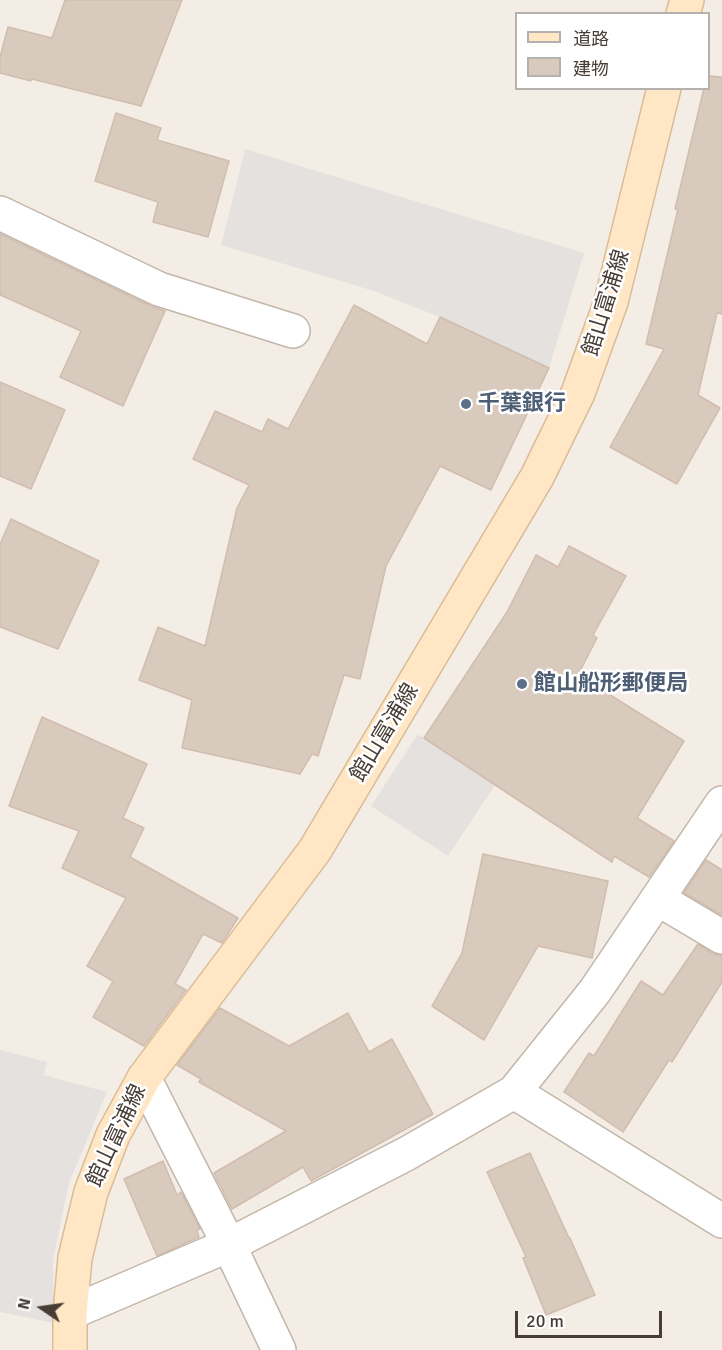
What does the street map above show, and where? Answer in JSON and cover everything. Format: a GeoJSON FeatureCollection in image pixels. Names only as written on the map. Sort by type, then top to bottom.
{"type":"FeatureCollection","features":[{"type":"Feature","properties":{"kind":"main road","name":"館山富浦線"},"geometry":{"type":"LineString","coordinates":[[70,1350],[70,1313],[75,1258],[91,1192],[113,1135],[144,1078],[315,850],[537,477],[578,393],[610,303],[663,90]]}},
{"type":"Feature","properties":{"kind":"street"},"geometry":{"type":"LineString","coordinates":[[0,213],[159,289],[293,331]]}},
{"type":"Feature","properties":{"kind":"street"},"geometry":{"type":"LineString","coordinates":[[70,1313],[229,1245],[406,1154],[514,1092],[595,991],[722,803]]}},
{"type":"Feature","properties":{"kind":"street"},"geometry":{"type":"LineString","coordinates":[[658,899],[722,938]]}},
{"type":"Feature","properties":{"kind":"street"},"geometry":{"type":"LineString","coordinates":[[144,1078],[229,1245],[279,1350]]}},
{"type":"Feature","properties":{"kind":"street"},"geometry":{"type":"LineString","coordinates":[[514,1092],[722,1221]]}},
{"type":"Feature","properties":{"kind":"shaded area"},"geometry":{"type":"Polygon","coordinates":[[[245,149],[584,253],[549,368],[440,317],[374,291],[221,245],[245,149]]]}},
{"type":"Feature","properties":{"kind":"shaded area"},"geometry":{"type":"Polygon","coordinates":[[[418,734],[495,785],[448,856],[371,806],[418,734]]]}},
{"type":"Feature","properties":{"kind":"shaded area"},"geometry":{"type":"Polygon","coordinates":[[[0,1050],[47,1062],[44,1075],[107,1092],[69,1183],[53,1260],[54,1323],[0,1312],[0,1050]]]}},
{"type":"Feature","properties":{"kind":"building"},"geometry":{"type":"Polygon","coordinates":[[[65,0],[182,0],[141,106],[0,73],[0,57],[8,27],[52,38],[65,0]]]}},
{"type":"Feature","properties":{"kind":"building"},"geometry":{"type":"Polygon","coordinates":[[[710,76],[722,77],[722,314],[717,313],[698,395],[720,408],[677,484],[610,447],[664,349],[646,344],[678,209],[675,209],[704,90],[710,90],[710,76]]]}},
{"type":"Feature","properties":{"kind":"building"},"geometry":{"type":"Polygon","coordinates":[[[116,113],[161,128],[157,140],[229,161],[208,237],[153,222],[158,202],[95,181],[116,113]]]}},
{"type":"Feature","properties":{"kind":"building"},"geometry":{"type":"Polygon","coordinates":[[[0,234],[165,311],[123,406],[60,377],[81,331],[0,295],[0,234]]]}},
{"type":"Feature","properties":{"kind":"building"},"geometry":{"type":"Polygon","coordinates":[[[354,305],[427,344],[440,317],[549,368],[491,490],[440,466],[386,566],[360,679],[344,675],[318,756],[312,754],[300,774],[182,748],[192,700],[139,680],[158,627],[205,646],[237,508],[249,485],[193,459],[215,411],[262,432],[268,419],[288,429],[354,305]]]}},
{"type":"Feature","properties":{"kind":"building"},"geometry":{"type":"Polygon","coordinates":[[[0,382],[65,410],[31,489],[0,476],[0,382]]]}},
{"type":"Feature","properties":{"kind":"building"},"geometry":{"type":"Polygon","coordinates":[[[11,519],[99,561],[58,649],[0,627],[0,544],[11,519]]]}},
{"type":"Feature","properties":{"kind":"building"},"geometry":{"type":"Polygon","coordinates":[[[569,546],[626,576],[593,635],[597,638],[578,675],[684,741],[637,818],[674,841],[649,877],[614,856],[612,862],[424,738],[507,612],[536,555],[558,567],[569,546]]]}},
{"type":"Feature","properties":{"kind":"building"},"geometry":{"type":"Polygon","coordinates":[[[42,717],[147,764],[123,818],[144,828],[130,857],[238,918],[222,943],[203,934],[175,984],[186,990],[144,1046],[93,1017],[113,981],[87,966],[126,898],[62,868],[79,831],[9,806],[42,717]]]}},
{"type":"Feature","properties":{"kind":"building"},"geometry":{"type":"Polygon","coordinates":[[[483,854],[608,881],[592,958],[538,946],[484,1040],[432,1006],[462,953],[483,854]]]}},
{"type":"Feature","properties":{"kind":"building"},"geometry":{"type":"Polygon","coordinates":[[[706,860],[722,870],[722,915],[684,893],[706,860]]]}},
{"type":"Feature","properties":{"kind":"building"},"geometry":{"type":"Polygon","coordinates":[[[698,944],[722,956],[722,982],[672,1062],[669,1060],[623,1132],[564,1092],[589,1053],[594,1056],[641,981],[663,995],[698,944]]]}},
{"type":"Feature","properties":{"kind":"building"},"geometry":{"type":"Polygon","coordinates":[[[220,1008],[289,1046],[348,1013],[369,1052],[392,1039],[433,1114],[311,1181],[303,1167],[232,1209],[214,1173],[286,1131],[199,1082],[201,1079],[177,1065],[220,1008]]]}},
{"type":"Feature","properties":{"kind":"building"},"geometry":{"type":"Polygon","coordinates":[[[530,1153],[595,1295],[546,1315],[523,1258],[526,1257],[487,1172],[530,1153]]]}},
{"type":"Feature","properties":{"kind":"building"},"geometry":{"type":"Polygon","coordinates":[[[163,1161],[177,1195],[181,1192],[200,1229],[197,1230],[199,1237],[157,1256],[124,1179],[163,1161]]]}},
{"type":"Feature","properties":{"kind":"place","name":"千葉銀行"},"geometry":{"type":"Point","coordinates":[466,404]}},
{"type":"Feature","properties":{"kind":"place","name":"館山船形郵便局"},"geometry":{"type":"Point","coordinates":[522,684]}}]}
